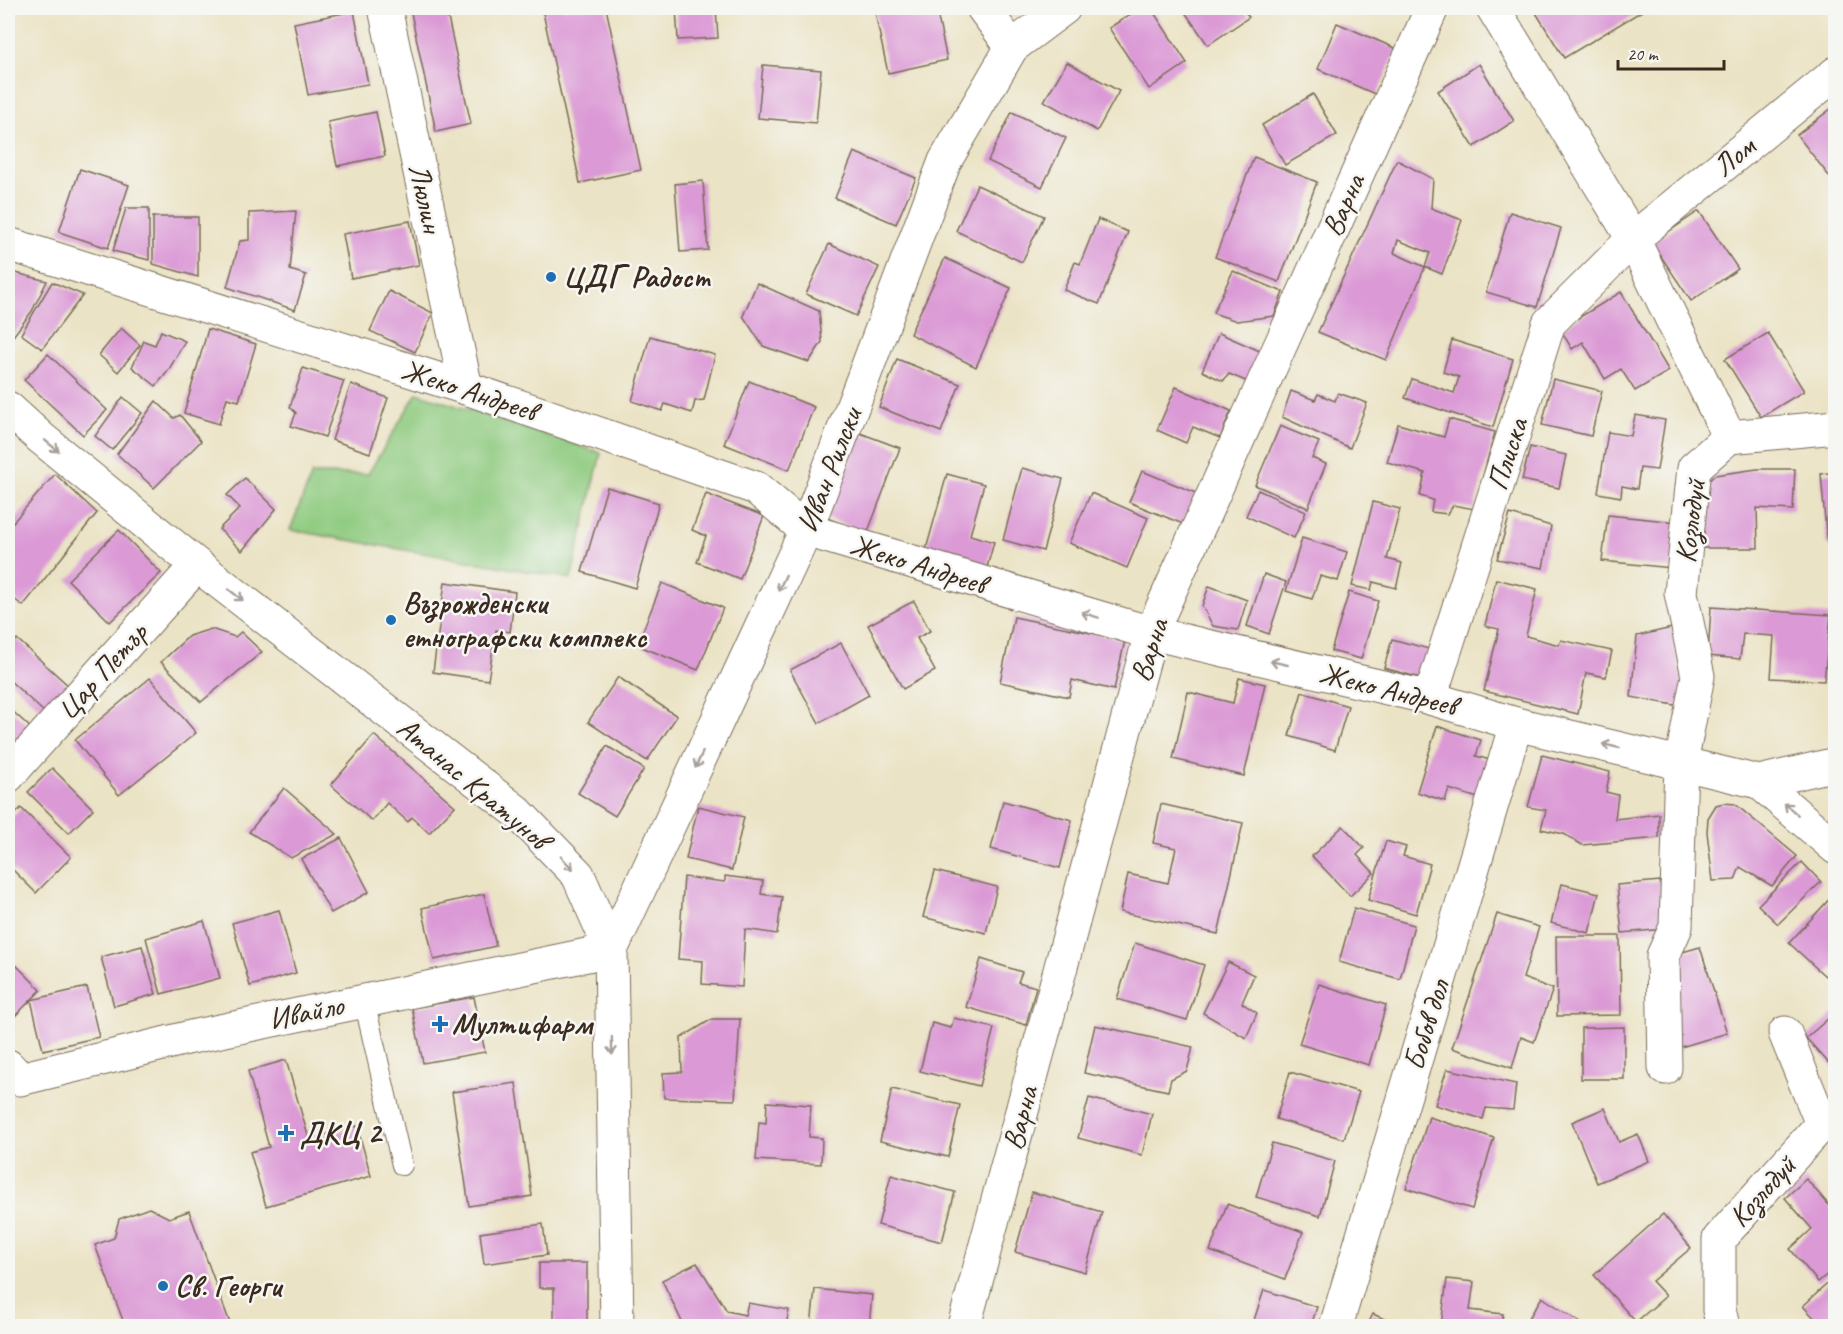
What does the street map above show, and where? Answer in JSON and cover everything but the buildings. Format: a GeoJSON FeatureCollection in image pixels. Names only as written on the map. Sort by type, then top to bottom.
{"type":"FeatureCollection","features":[{"type":"Feature","properties":{"kind":"street","name":"Люлин"},"geometry":{"type":"LineString","coordinates":[[385,8],[466,388]]}},
{"type":"Feature","properties":{"kind":"street"},"geometry":{"type":"LineString","coordinates":[[983,8],[1012,47]]}},
{"type":"Feature","properties":{"kind":"street","name":"Иван Рилски"},"geometry":{"type":"LineString","coordinates":[[611,950],[807,530],[945,161],[1012,47],[1064,8]]}},
{"type":"Feature","properties":{"kind":"street","name":"Варна"},"geometry":{"type":"LineString","coordinates":[[964,1326],[1151,633],[1432,8]]}},
{"type":"Feature","properties":{"kind":"street"},"geometry":{"type":"LineString","coordinates":[[1493,8],[1633,239],[1729,437],[1836,427]]}},
{"type":"Feature","properties":{"kind":"street","name":"Лом"},"geometry":{"type":"LineString","coordinates":[[1633,239],[1836,73]]}},
{"type":"Feature","properties":{"kind":"street","name":"Плиска"},"geometry":{"type":"LineString","coordinates":[[1430,698],[1549,324],[1633,239]]}},
{"type":"Feature","properties":{"kind":"street","name":"Жеко Андреев"},"geometry":{"type":"LineString","coordinates":[[8,244],[466,388],[756,488],[807,530],[1151,633],[1430,698],[1516,724],[1759,782],[1836,848]]}},
{"type":"Feature","properties":{"kind":"street","name":"Атанас Кратунов"},"geometry":{"type":"LineString","coordinates":[[8,408],[41,438],[196,565],[516,811],[578,875],[611,950],[617,1326]]}},
{"type":"Feature","properties":{"kind":"street","name":"Козлодуй"},"geometry":{"type":"LineString","coordinates":[[1665,1068],[1663,956],[1676,927],[1680,763],[1698,676],[1682,593],[1694,468],[1729,437]]}},
{"type":"Feature","properties":{"kind":"street","name":"Цар Петър"},"geometry":{"type":"LineString","coordinates":[[8,776],[196,565]]}},
{"type":"Feature","properties":{"kind":"street","name":"Бобов дол"},"geometry":{"type":"LineString","coordinates":[[1336,1326],[1516,724]]}},
{"type":"Feature","properties":{"kind":"street"},"geometry":{"type":"LineString","coordinates":[[1759,782],[1836,764]]}},
{"type":"Feature","properties":{"kind":"street","name":"Ивайло"},"geometry":{"type":"LineString","coordinates":[[8,1066],[20,1079],[191,1036],[611,950]]}},
{"type":"Feature","properties":{"kind":"street","name":"Козлодуй"},"geometry":{"type":"LineString","coordinates":[[1723,1326],[1719,1310],[1719,1239],[1822,1124],[1785,1033]]}},
{"type":"Feature","properties":{"kind":"lane"},"geometry":{"type":"LineString","coordinates":[[364,1000],[402,1165]]}},
{"type":"Feature","properties":{"kind":"green space"},"geometry":{"type":"Polygon","coordinates":[[[417,393],[601,453],[571,579],[290,530],[312,474],[368,474],[417,393]]]}},
{"type":"Feature","properties":{"kind":"place","name":"ЦДГ Радост"},"geometry":{"type":"Point","coordinates":[551,277]}},
{"type":"Feature","properties":{"kind":"place","name":"Възрожденски етнографски комплекс"},"geometry":{"type":"Point","coordinates":[391,620]}},
{"type":"Feature","properties":{"kind":"place","name":"Мултифарм"},"geometry":{"type":"Point","coordinates":[440,1024]}},
{"type":"Feature","properties":{"kind":"place","name":"ДКЦ 2"},"geometry":{"type":"Point","coordinates":[286,1133]}},
{"type":"Feature","properties":{"kind":"place","name":"Св. Георги"},"geometry":{"type":"Point","coordinates":[163,1286]}}]}
